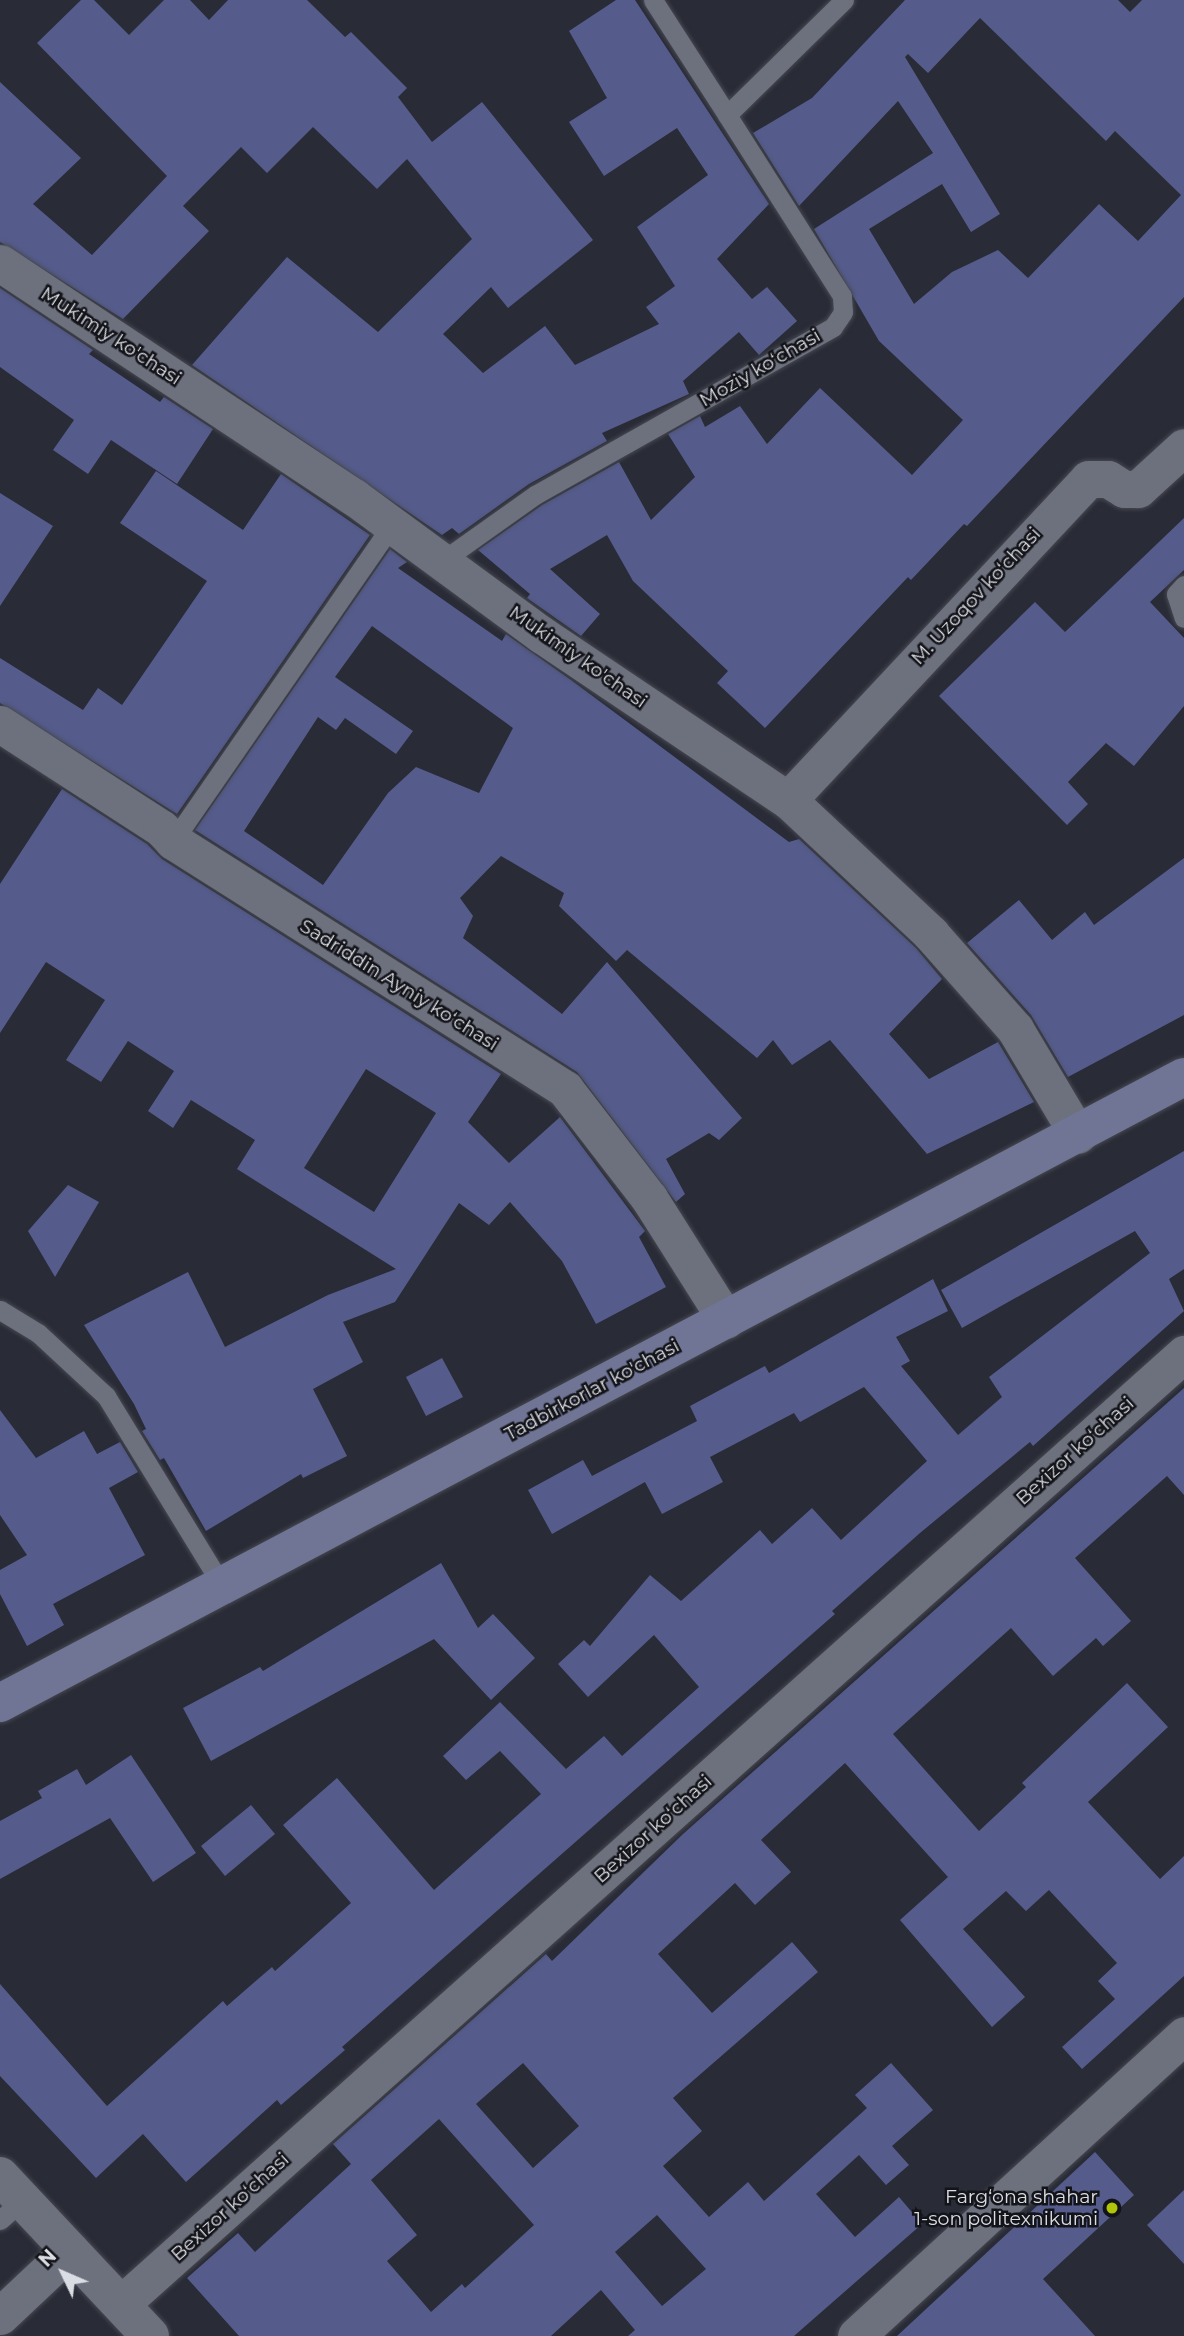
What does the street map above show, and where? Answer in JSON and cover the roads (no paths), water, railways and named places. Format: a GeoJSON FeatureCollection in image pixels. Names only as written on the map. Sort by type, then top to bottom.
{"type":"FeatureCollection","features":[{"type":"Feature","properties":{"kind":"main road","name":"Tadbirkorlar ko'chasi"},"geometry":{"type":"LineString","coordinates":[[0,1703],[1184,1077]]}},
{"type":"Feature","properties":{"kind":"street","name":"Mukimiy ko'chasi"},"geometry":{"type":"LineString","coordinates":[[0,263],[392,525],[542,635],[788,800],[930,934],[1015,1029],[1078,1135]]}},
{"type":"Feature","properties":{"kind":"street","name":"M. Uzoqov koʻchasi"},"geometry":{"type":"LineString","coordinates":[[788,800],[1087,479],[1108,479],[1124,489],[1138,489],[1184,447]]}},
{"type":"Feature","properties":{"kind":"street","name":"Sadriddin Ayniy koʻchasi"},"geometry":{"type":"LineString","coordinates":[[0,724],[160,828],[173,841],[565,1089],[649,1198],[726,1320]]}},
{"type":"Feature","properties":{"kind":"street","name":"Bexizor koʻchasi"},"geometry":{"type":"LineString","coordinates":[[121,2304],[1184,1354]]}},
{"type":"Feature","properties":{"kind":"street"},"geometry":{"type":"LineString","coordinates":[[856,2336],[1184,2035]]}},
{"type":"Feature","properties":{"kind":"street"},"geometry":{"type":"LineString","coordinates":[[7,2199],[71,2250],[150,2336]]}},
{"type":"Feature","properties":{"kind":"street"},"geometry":{"type":"LineString","coordinates":[[0,2316],[71,2250]]}},
{"type":"Feature","properties":{"kind":"lane","name":"Moziy koʻchasi"},"geometry":{"type":"LineString","coordinates":[[442,561],[535,495],[833,327],[843,312],[842,296],[653,0]]}},
{"type":"Feature","properties":{"kind":"lane"},"geometry":{"type":"LineString","coordinates":[[727,115],[845,0]]}},
{"type":"Feature","properties":{"kind":"lane"},"geometry":{"type":"LineString","coordinates":[[173,841],[392,525]]}},
{"type":"Feature","properties":{"kind":"lane"},"geometry":{"type":"LineString","coordinates":[[1184,585],[1176,594],[1184,618]]}},
{"type":"Feature","properties":{"kind":"lane"},"geometry":{"type":"LineString","coordinates":[[0,1310],[38,1333],[106,1396],[222,1585]]}},
{"type":"Feature","properties":{"kind":"place","name":"Farg‘ona shahar 1-son politexnikumi"},"geometry":{"type":"Point","coordinates":[1112,2208]}}]}
